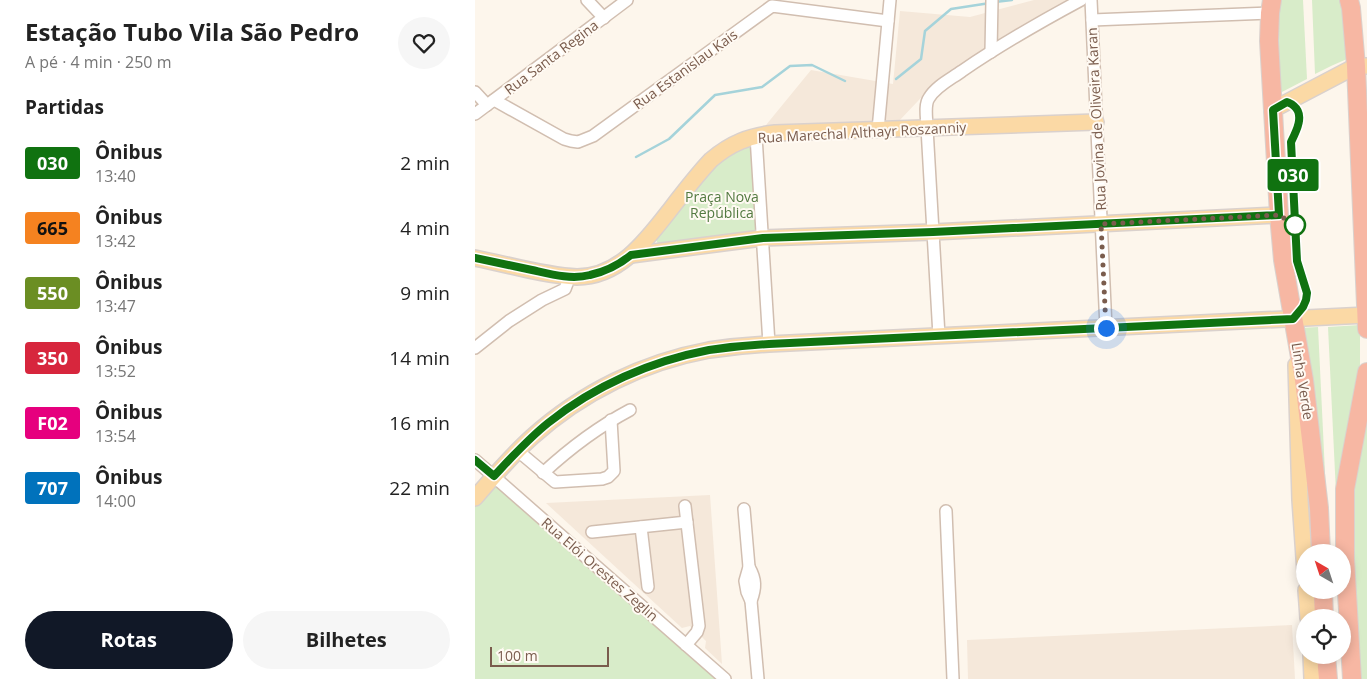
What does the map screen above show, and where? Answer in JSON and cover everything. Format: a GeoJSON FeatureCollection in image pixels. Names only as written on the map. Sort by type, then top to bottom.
{"type":"FeatureCollection","features":[{"type":"Feature","properties":{"kind":"highway"},"geometry":{"type":"LineString","coordinates":[[1350,3],[1361,66],[1367,320]]}},
{"type":"Feature","properties":{"kind":"highway","name":"Linha Verde"},"geometry":{"type":"LineString","coordinates":[[1269,4],[1269,41],[1283,260],[1310,423],[1319,508],[1321,544]]}},
{"type":"Feature","properties":{"kind":"highway"},"geometry":{"type":"LineString","coordinates":[[1352,679],[1345,559],[1345,489],[1367,372]]}},
{"type":"Feature","properties":{"kind":"highway"},"geometry":{"type":"LineString","coordinates":[[1326,664],[1327,679]]}},
{"type":"Feature","properties":{"kind":"main road"},"geometry":{"type":"LineString","coordinates":[[1273,110],[1361,66]]}},
{"type":"Feature","properties":{"kind":"main road","name":"Rua Marechal Althayr Roszanniy"},"geometry":{"type":"LineString","coordinates":[[475,258],[563,283],[613,267],[631,255],[645,241],[711,160],[733,144],[756,136],[1096,122]]}},
{"type":"Feature","properties":{"kind":"main road"},"geometry":{"type":"LineString","coordinates":[[631,255],[763,238],[933,232],[1279,215]]}},
{"type":"Feature","properties":{"kind":"main road"},"geometry":{"type":"LineString","coordinates":[[475,498],[518,451],[566,410],[605,386],[631,374],[707,350],[769,344],[1106,328],[1294,327],[1367,320]]}},
{"type":"Feature","properties":{"kind":"main road"},"geometry":{"type":"LineString","coordinates":[[1294,327],[1303,544]]}},
{"type":"Feature","properties":{"kind":"main road"},"geometry":{"type":"LineString","coordinates":[[1311,664],[1312,679]]}},
{"type":"Feature","properties":{"kind":"street"},"geometry":{"type":"LineString","coordinates":[[587,0],[604,18]]}},
{"type":"Feature","properties":{"kind":"street","name":"Rua Santa Regina"},"geometry":{"type":"LineString","coordinates":[[475,114],[627,0]]}},
{"type":"Feature","properties":{"kind":"street"},"geometry":{"type":"LineString","coordinates":[[878,130],[890,0]]}},
{"type":"Feature","properties":{"kind":"street"},"geometry":{"type":"LineString","coordinates":[[991,52],[992,0]]}},
{"type":"Feature","properties":{"kind":"street"},"geometry":{"type":"LineString","coordinates":[[939,336],[927,128],[927,103],[929,98],[948,81],[1018,34],[1081,0]]}},
{"type":"Feature","properties":{"kind":"street","name":"Rua Jovina de Oliveira Karan"},"geometry":{"type":"LineString","coordinates":[[1091,0],[1106,328]]}},
{"type":"Feature","properties":{"kind":"street","name":"Rua Estanislau Kais"},"geometry":{"type":"LineString","coordinates":[[475,92],[491,103],[564,139],[578,142],[593,136],[776,3],[888,21]]}},
{"type":"Feature","properties":{"kind":"street"},"geometry":{"type":"LineString","coordinates":[[1092,20],[1269,4]]}},
{"type":"Feature","properties":{"kind":"street"},"geometry":{"type":"LineString","coordinates":[[756,136],[769,344]]}},
{"type":"Feature","properties":{"kind":"street"},"geometry":{"type":"LineString","coordinates":[[475,348],[509,321],[542,300],[563,283]]}},
{"type":"Feature","properties":{"kind":"street"},"geometry":{"type":"LineString","coordinates":[[543,473],[578,442],[630,410]]}},
{"type":"Feature","properties":{"kind":"street"},"geometry":{"type":"LineString","coordinates":[[518,451],[555,482],[602,479],[620,472],[611,420]]}},
{"type":"Feature","properties":{"kind":"street","name":"Rua Elói Orestes Zeglin"},"geometry":{"type":"LineString","coordinates":[[475,460],[725,679]]}},
{"type":"Feature","properties":{"kind":"street"},"geometry":{"type":"LineString","coordinates":[[685,506],[699,626],[697,632],[686,645]]}},
{"type":"Feature","properties":{"kind":"street"},"geometry":{"type":"LineString","coordinates":[[744,509],[749,567],[745,581],[751,601],[758,679]]}},
{"type":"Feature","properties":{"kind":"street"},"geometry":{"type":"LineString","coordinates":[[946,511],[953,679]]}},
{"type":"Feature","properties":{"kind":"street"},"geometry":{"type":"LineString","coordinates":[[592,532],[687,522]]}},
{"type":"Feature","properties":{"kind":"street"},"geometry":{"type":"LineString","coordinates":[[641,527],[648,586]]}},
{"type":"Feature","properties":{"kind":"shaded area"},"geometry":{"type":"Polygon","coordinates":[[[1034,0],[1069,0],[1005,35],[935,83],[899,121],[766,125],[811,70],[893,84],[900,11],[970,17],[1034,0]]]}},
{"type":"Feature","properties":{"kind":"shaded area"},"geometry":{"type":"Polygon","coordinates":[[[710,495],[722,664],[705,648],[706,641],[697,632],[690,626],[682,628],[546,503],[710,495]]]}},
{"type":"Feature","properties":{"kind":"shaded area"},"geometry":{"type":"Polygon","coordinates":[[[1292,625],[1295,679],[968,679],[967,640],[1292,625]]]}},
{"type":"Feature","properties":{"kind":"green space"},"geometry":{"type":"Polygon","coordinates":[[[1278,0],[1303,0],[1307,79],[1280,93],[1275,25],[1278,0]]]}},
{"type":"Feature","properties":{"kind":"green space"},"geometry":{"type":"Polygon","coordinates":[[[1312,0],[1341,0],[1347,59],[1315,74],[1312,0]]]}},
{"type":"Feature","properties":{"kind":"green space","name":"Praça Nova República"},"geometry":{"type":"Polygon","coordinates":[[[750,146],[753,149],[757,233],[660,245],[655,238],[696,183],[732,149],[750,146]]]}},
{"type":"Feature","properties":{"kind":"green space"},"geometry":{"type":"Polygon","coordinates":[[[1360,325],[1358,391],[1337,514],[1328,327],[1360,325]]]}},
{"type":"Feature","properties":{"kind":"green space"},"geometry":{"type":"Polygon","coordinates":[[[1318,327],[1327,514],[1300,328],[1318,327]]]}},
{"type":"Feature","properties":{"kind":"green space"},"geometry":{"type":"Polygon","coordinates":[[[1366,420],[1367,679],[1359,679],[1351,493],[1366,420]]]}},
{"type":"Feature","properties":{"kind":"green space"},"geometry":{"type":"Polygon","coordinates":[[[494,483],[717,679],[475,679],[475,505],[494,483]]]}},
{"type":"Feature","properties":{"kind":"waterway"},"geometry":{"type":"LineString","coordinates":[[995,2],[1012,0]]}},
{"type":"Feature","properties":{"kind":"waterway"},"geometry":{"type":"LineString","coordinates":[[896,79],[921,59],[925,31],[951,9],[990,3]]}},
{"type":"Feature","properties":{"kind":"waterway"},"geometry":{"type":"LineString","coordinates":[[636,157],[669,139],[715,95],[762,87],[790,66],[812,65],[845,81]]}},
{"type":"Feature","properties":{"kind":"bus line","name":"030"},"geometry":{"type":"LineString","coordinates":[[475,258],[577,277],[589,276],[613,267],[631,255],[763,238],[933,232],[1279,215],[1273,110],[1287,102],[1295,106],[1299,114],[1299,124],[1291,142],[1297,261],[1307,293],[1303,307],[1293,319],[748,345],[707,350],[625,376],[587,396],[532,437],[494,476],[475,460]]}},
{"type":"Feature","properties":{"kind":"route"},"geometry":{"type":"LineString","coordinates":[[1106,328],[1101,224],[1279,215],[1295,225]]}}]}
